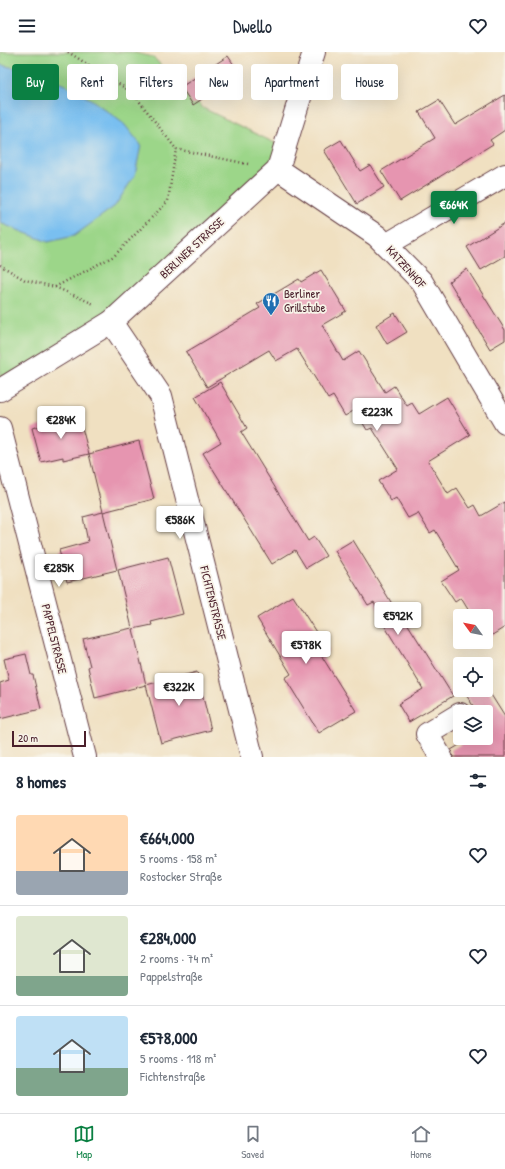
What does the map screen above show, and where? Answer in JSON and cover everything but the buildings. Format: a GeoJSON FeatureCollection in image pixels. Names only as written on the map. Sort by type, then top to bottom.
{"type":"FeatureCollection","features":[{"type":"Feature","properties":{"kind":"street"},"geometry":{"type":"LineString","coordinates":[[278,169],[314,52]]}},
{"type":"Feature","properties":{"kind":"street","name":"KATZENHOF"},"geometry":{"type":"LineString","coordinates":[[278,169],[377,236],[422,282],[505,424]]}},
{"type":"Feature","properties":{"kind":"street","name":"BERLINER STRASSE"},"geometry":{"type":"LineString","coordinates":[[0,390],[111,322],[278,169]]}},
{"type":"Feature","properties":{"kind":"street"},"geometry":{"type":"LineString","coordinates":[[386,245],[505,175]]}},
{"type":"Feature","properties":{"kind":"street","name":"FICHTENSTRASSE"},"geometry":{"type":"LineString","coordinates":[[111,322],[161,396],[252,757]]}},
{"type":"Feature","properties":{"kind":"street","name":"PAPPELSTRASSE"},"geometry":{"type":"LineString","coordinates":[[0,428],[85,757]]}},
{"type":"Feature","properties":{"kind":"street"},"geometry":{"type":"LineString","coordinates":[[441,757],[427,734],[453,718]]}},
{"type":"Feature","properties":{"kind":"path"},"geometry":{"type":"LineString","coordinates":[[68,52],[133,93],[176,149],[278,169]]}},
{"type":"Feature","properties":{"kind":"path"},"geometry":{"type":"LineString","coordinates":[[55,288],[114,256],[168,201],[176,149]]}},
{"type":"Feature","properties":{"kind":"path"},"geometry":{"type":"LineString","coordinates":[[0,265],[24,280],[55,288],[104,308],[111,322]]}},
{"type":"Feature","properties":{"kind":"green space"},"geometry":{"type":"Polygon","coordinates":[[[0,52],[131,52],[153,57],[160,64],[126,64],[126,100],[187,100],[187,92],[203,108],[285,148],[111,322],[0,390],[0,52]]]}},
{"type":"Feature","properties":{"kind":"water"},"geometry":{"type":"Polygon","coordinates":[[[0,65],[12,67],[12,100],[59,100],[59,83],[67,86],[67,100],[92,100],[124,124],[141,145],[135,175],[115,206],[74,236],[48,242],[0,223],[0,65]]]}},
{"type":"Feature","properties":{"kind":"place","name":"Berliner Grillstube"},"geometry":{"type":"Point","coordinates":[271,316]}}]}
